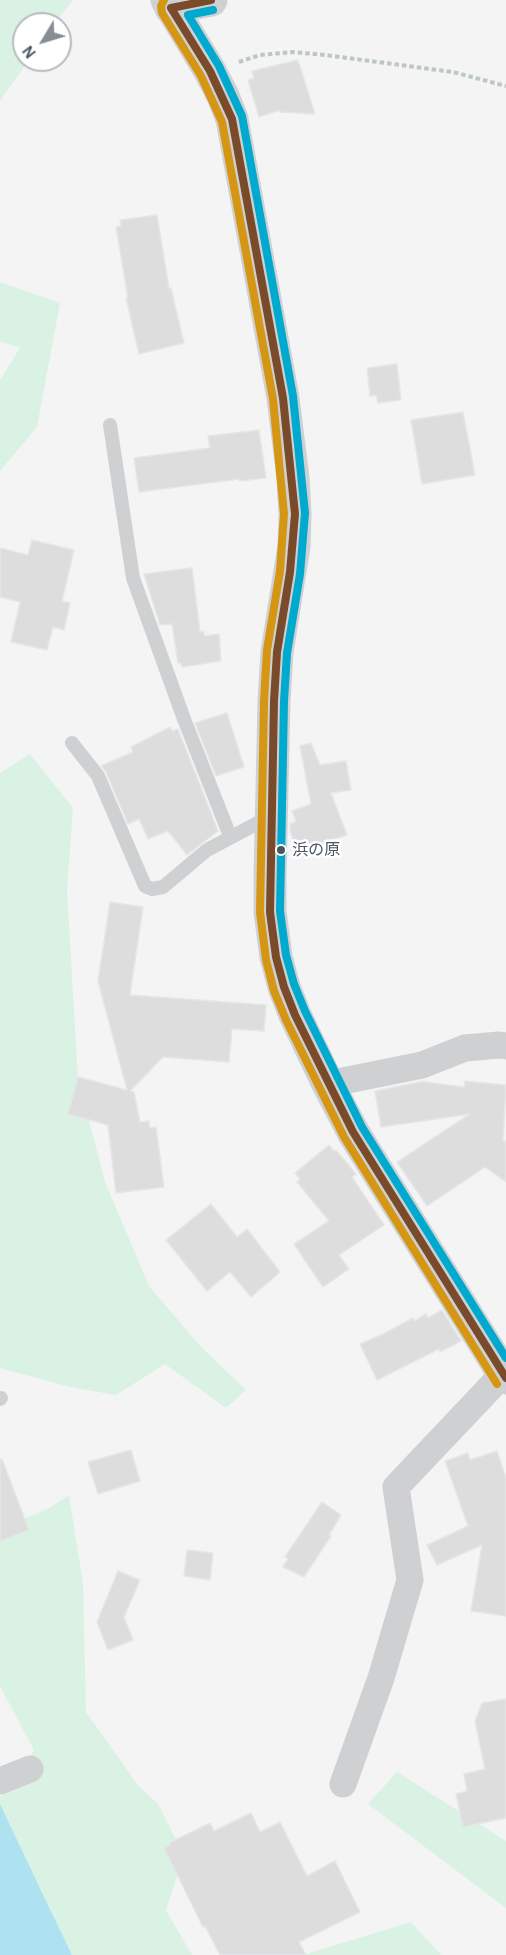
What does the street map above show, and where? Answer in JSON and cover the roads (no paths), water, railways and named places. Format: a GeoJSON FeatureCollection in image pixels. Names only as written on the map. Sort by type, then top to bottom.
{"type":"FeatureCollection","features":[{"type":"Feature","properties":{"kind":"street"},"geometry":{"type":"LineString","coordinates":[[211,0],[169,4],[210,71],[232,119],[282,398],[295,514],[294,546],[277,652],[270,912],[276,957],[284,987],[328,1084],[353,1132],[504,1376],[396,1487],[410,1580],[381,1678],[343,1784]]}},
{"type":"Feature","properties":{"kind":"street"},"geometry":{"type":"LineString","coordinates":[[328,1084],[422,1065],[465,1048],[506,1046]]}},
{"type":"Feature","properties":{"kind":"street"},"geometry":{"type":"LineString","coordinates":[[0,1780],[30,1769]]}},
{"type":"Feature","properties":{"kind":"lane"},"geometry":{"type":"LineString","coordinates":[[110,425],[133,578],[184,719],[230,836]]}},
{"type":"Feature","properties":{"kind":"lane"},"geometry":{"type":"LineString","coordinates":[[72,743],[98,776],[146,886],[157,890],[163,887],[193,860],[230,836],[271,816]]}},
{"type":"Feature","properties":{"kind":"water"},"geometry":{"type":"Polygon","coordinates":[[[0,1804],[49,1907],[72,1955],[0,1955],[0,1804]]]}},
{"type":"Feature","properties":{"kind":"place","name":"浜の原"},"geometry":{"type":"Point","coordinates":[281,850]}}]}
